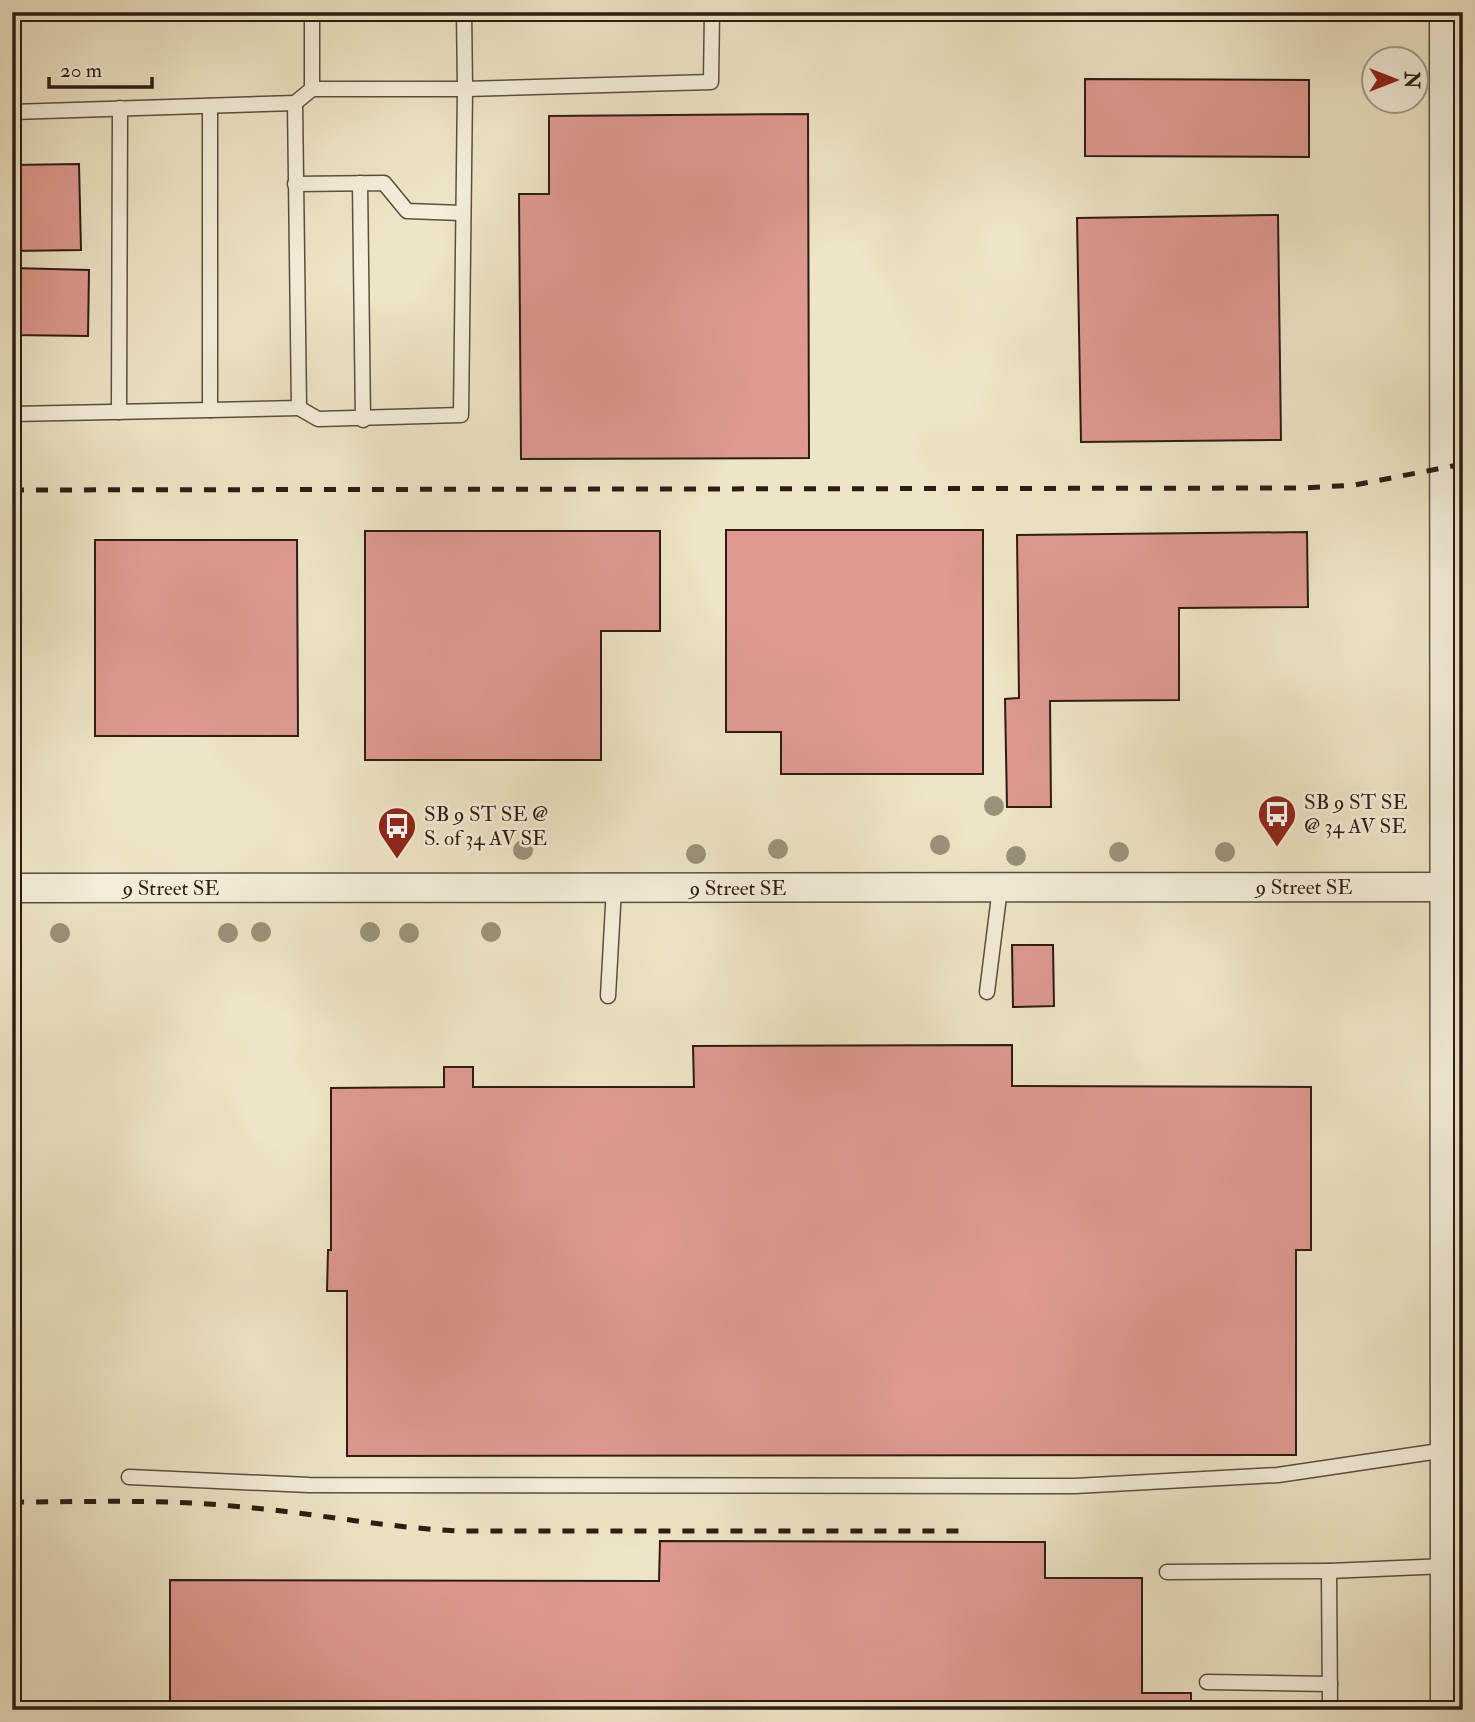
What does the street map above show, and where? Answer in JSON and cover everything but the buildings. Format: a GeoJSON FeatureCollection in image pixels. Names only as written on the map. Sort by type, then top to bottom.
{"type":"FeatureCollection","features":[{"type":"Feature","properties":{"kind":"street"},"geometry":{"type":"LineString","coordinates":[[1444,12],[1453,887],[1445,1710]]}},
{"type":"Feature","properties":{"kind":"street","name":"9 Street SE"},"geometry":{"type":"LineString","coordinates":[[12,888],[1453,887]]}},
{"type":"Feature","properties":{"kind":"lane"},"geometry":{"type":"LineString","coordinates":[[312,12],[312,89]]}},
{"type":"Feature","properties":{"kind":"lane"},"geometry":{"type":"LineString","coordinates":[[12,414],[299,408],[318,419],[461,415],[464,12]]}},
{"type":"Feature","properties":{"kind":"lane"},"geometry":{"type":"LineString","coordinates":[[12,111],[295,103],[312,89],[465,89],[711,82],[712,12]]}},
{"type":"Feature","properties":{"kind":"lane"},"geometry":{"type":"LineString","coordinates":[[295,103],[299,408]]}},
{"type":"Feature","properties":{"kind":"lane"},"geometry":{"type":"LineString","coordinates":[[210,106],[210,410]]}},
{"type":"Feature","properties":{"kind":"lane"},"geometry":{"type":"LineString","coordinates":[[119,412],[120,108]]}},
{"type":"Feature","properties":{"kind":"lane"},"geometry":{"type":"LineString","coordinates":[[295,184],[384,183],[407,211],[461,213]]}},
{"type":"Feature","properties":{"kind":"lane"},"geometry":{"type":"LineString","coordinates":[[360,184],[363,419]]}},
{"type":"Feature","properties":{"kind":"lane"},"geometry":{"type":"LineString","coordinates":[[608,996],[614,888]]}},
{"type":"Feature","properties":{"kind":"lane"},"geometry":{"type":"LineString","coordinates":[[987,992],[1000,888]]}},
{"type":"Feature","properties":{"kind":"lane"},"geometry":{"type":"LineString","coordinates":[[129,1477],[309,1485],[1075,1486],[1278,1475],[1446,1450]]}},
{"type":"Feature","properties":{"kind":"lane"},"geometry":{"type":"LineString","coordinates":[[1167,1572],[1329,1571],[1446,1566]]}},
{"type":"Feature","properties":{"kind":"lane"},"geometry":{"type":"LineString","coordinates":[[1329,1571],[1329,1710]]}},
{"type":"Feature","properties":{"kind":"lane"},"geometry":{"type":"LineString","coordinates":[[1207,1682],[1329,1684]]}},
{"type":"Feature","properties":{"kind":"railway"},"geometry":{"type":"LineString","coordinates":[[12,490],[1303,488],[1355,485],[1463,464]]}},
{"type":"Feature","properties":{"kind":"railway"},"geometry":{"type":"LineString","coordinates":[[12,1502],[177,1502],[457,1531],[963,1531]]}},
{"type":"Feature","properties":{"kind":"place","name":"SB 9 ST SE @ 34 AV SE"},"geometry":{"type":"Point","coordinates":[1277,848]}},
{"type":"Feature","properties":{"kind":"place","name":"SB 9 ST SE @ S. of 34 AV SE"},"geometry":{"type":"Point","coordinates":[397,860]}}]}
